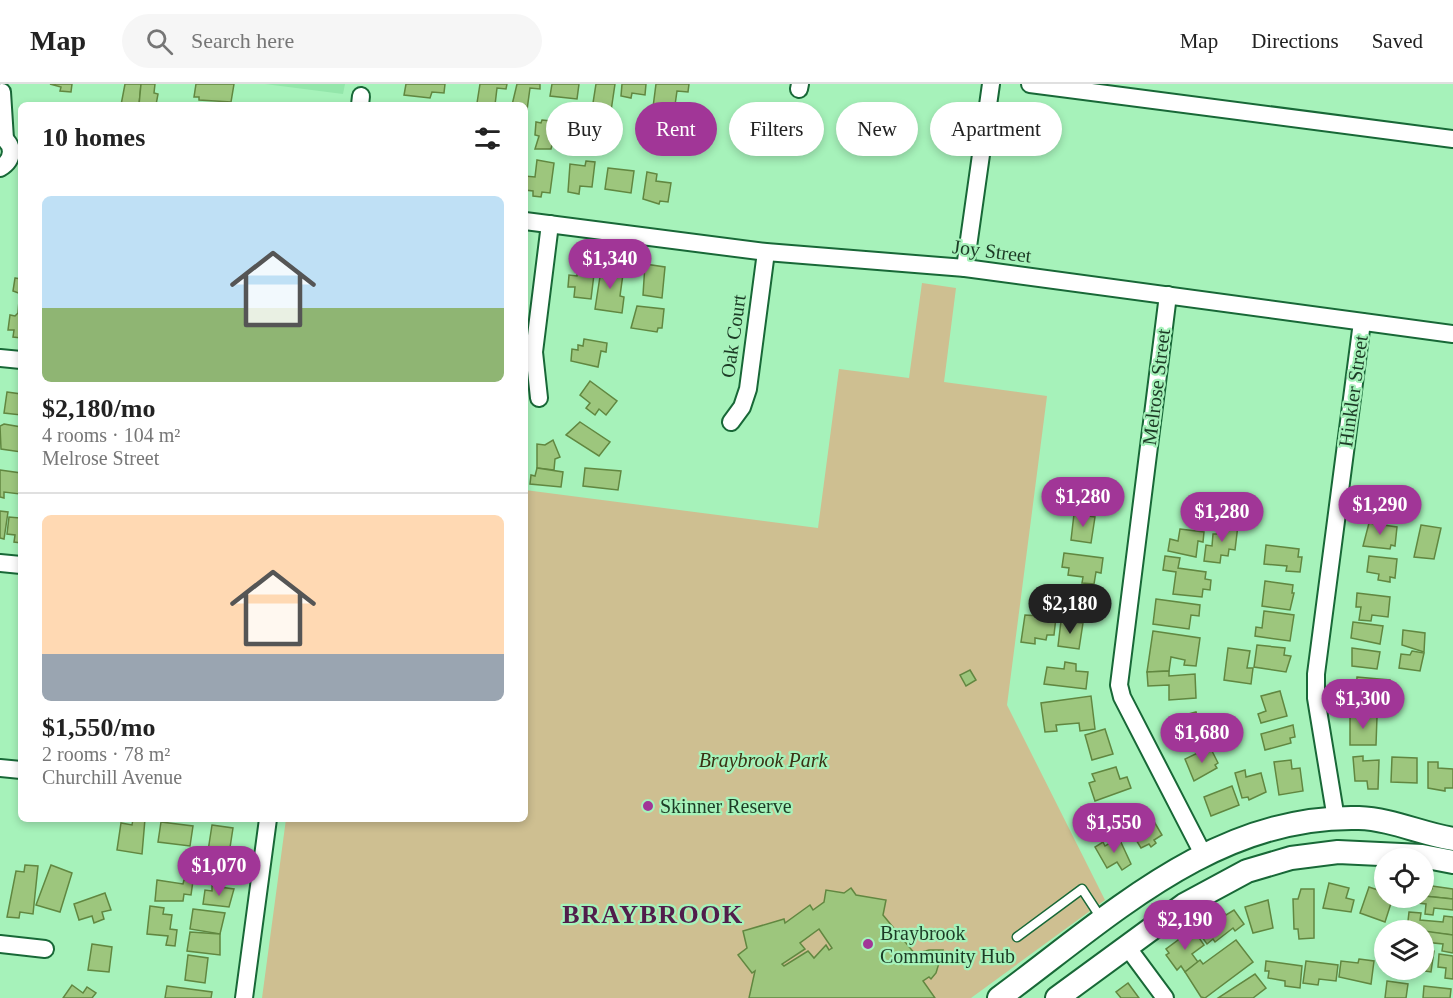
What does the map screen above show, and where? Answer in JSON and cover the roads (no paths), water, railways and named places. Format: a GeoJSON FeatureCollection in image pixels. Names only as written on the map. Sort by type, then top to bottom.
{"type":"FeatureCollection","features":[{"type":"Feature","properties":{"kind":"main road"},"geometry":{"type":"LineString","coordinates":[[999,998],[1144,890],[1203,854],[1228,842],[1284,825],[1336,819],[1374,819],[1453,839]]}},
{"type":"Feature","properties":{"kind":"main road","name":"Hinkler Street"},"geometry":{"type":"LineString","coordinates":[[1336,819],[1338,852]]}},
{"type":"Feature","properties":{"kind":"main road"},"geometry":{"type":"LineString","coordinates":[[1057,998],[1184,905],[1219,884],[1271,863],[1338,852],[1422,856],[1453,862]]}},
{"type":"Feature","properties":{"kind":"main road","name":"Melrose Street"},"geometry":{"type":"LineString","coordinates":[[1203,854],[1219,884]]}},
{"type":"Feature","properties":{"kind":"main road"},"geometry":{"type":"LineString","coordinates":[[1103,921],[1128,948]]}},
{"type":"Feature","properties":{"kind":"street"},"geometry":{"type":"LineString","coordinates":[[965,268],[991,84]]}},
{"type":"Feature","properties":{"kind":"street"},"geometry":{"type":"LineString","coordinates":[[1030,84],[1453,139]]}},
{"type":"Feature","properties":{"kind":"street"},"geometry":{"type":"LineString","coordinates":[[2,91],[8,156]]}},
{"type":"Feature","properties":{"kind":"street","name":"Joy Street"},"geometry":{"type":"LineString","coordinates":[[528,221],[765,252],[965,268],[1453,334]]}},
{"type":"Feature","properties":{"kind":"street"},"geometry":{"type":"LineString","coordinates":[[538,398],[534,352],[550,224]]}},
{"type":"Feature","properties":{"kind":"street","name":"Oak Court"},"geometry":{"type":"LineString","coordinates":[[731,422],[742,407],[748,389],[765,252]]}},
{"type":"Feature","properties":{"kind":"street","name":"Melrose Street"},"geometry":{"type":"LineString","coordinates":[[1168,295],[1119,669],[1119,685],[1122,697],[1203,854]]}},
{"type":"Feature","properties":{"kind":"street","name":"Hinkler Street"},"geometry":{"type":"LineString","coordinates":[[1336,819],[1316,698],[1316,674],[1362,321]]}},
{"type":"Feature","properties":{"kind":"street"},"geometry":{"type":"LineString","coordinates":[[0,357],[18,360]]}},
{"type":"Feature","properties":{"kind":"street"},"geometry":{"type":"LineString","coordinates":[[0,563],[18,565]]}},
{"type":"Feature","properties":{"kind":"street"},"geometry":{"type":"LineString","coordinates":[[0,768],[18,770]]}},
{"type":"Feature","properties":{"kind":"street"},"geometry":{"type":"LineString","coordinates":[[244,998],[268,822]]}},
{"type":"Feature","properties":{"kind":"street"},"geometry":{"type":"LineString","coordinates":[[0,944],[45,949]]}},
{"type":"Feature","properties":{"kind":"street"},"geometry":{"type":"LineString","coordinates":[[1128,948],[1165,998]]}},
{"type":"Feature","properties":{"kind":"lane"},"geometry":{"type":"LineString","coordinates":[[1017,937],[1082,889],[1103,921]]}},
{"type":"Feature","properties":{"kind":"place","name":"Skinner Reserve"},"geometry":{"type":"Point","coordinates":[648,806]}},
{"type":"Feature","properties":{"kind":"place","name":"Braybrook Community Hub"},"geometry":{"type":"Point","coordinates":[868,944]}},
{"type":"Feature","properties":{"kind":"district","name":"BRAYBROOK"},"geometry":{"type":"Point","coordinates":[653,914]}},
{"type":"Feature","properties":{"kind":"park label","name":"Braybrook Park"},"geometry":{"type":"Point","coordinates":[763,760]}}]}
